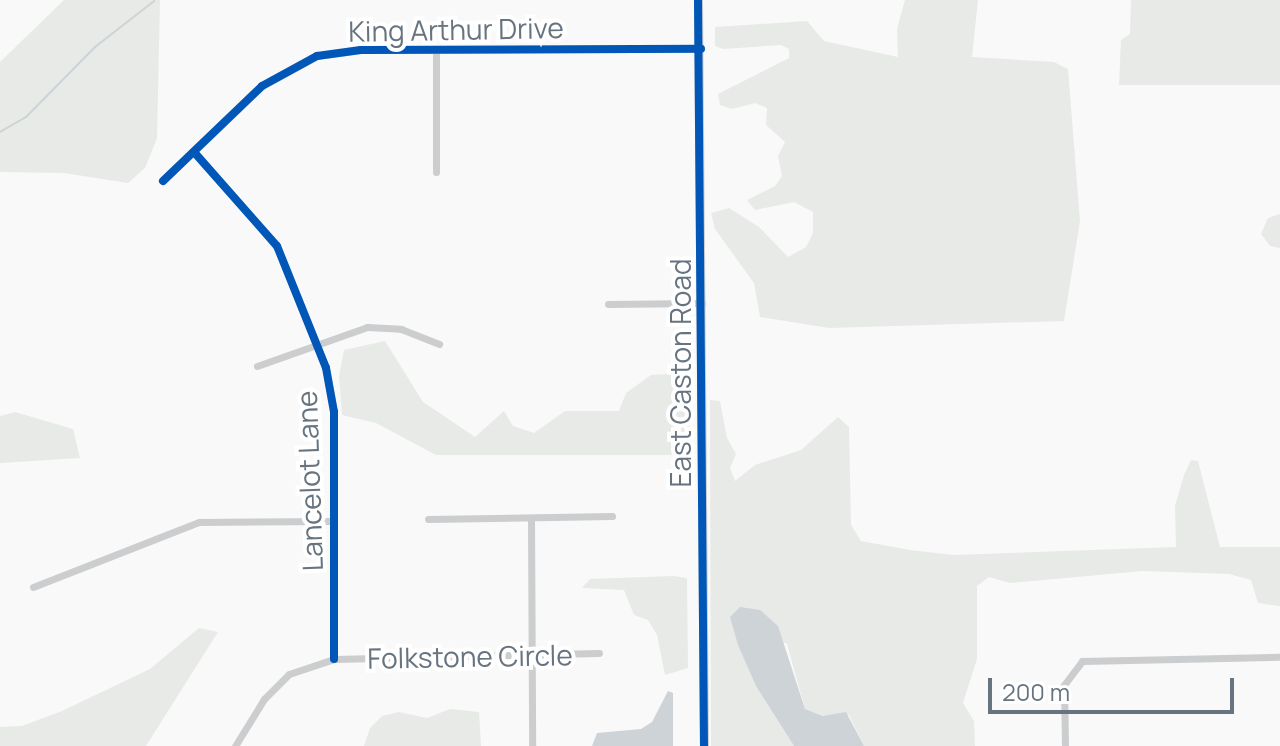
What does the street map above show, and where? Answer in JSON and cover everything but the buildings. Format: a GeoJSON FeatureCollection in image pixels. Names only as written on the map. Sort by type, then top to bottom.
{"type":"FeatureCollection","features":[{"type":"Feature","properties":{"kind":"street","name":"East Caston Road"},"geometry":{"type":"LineString","coordinates":[[698,0],[701,49],[704,746]]}},
{"type":"Feature","properties":{"kind":"street","name":"King Arthur Drive"},"geometry":{"type":"LineString","coordinates":[[163,181],[262,86],[300,62],[339,52],[701,49]]}},
{"type":"Feature","properties":{"kind":"street"},"geometry":{"type":"LineString","coordinates":[[436,50],[436,172]]}},
{"type":"Feature","properties":{"kind":"street","name":"Lancelot Lane"},"geometry":{"type":"LineString","coordinates":[[194,152],[270,236],[317,342],[333,401],[334,659]]}},
{"type":"Feature","properties":{"kind":"street"},"geometry":{"type":"LineString","coordinates":[[608,304],[702,303]]}},
{"type":"Feature","properties":{"kind":"street"},"geometry":{"type":"LineString","coordinates":[[257,366],[317,342],[378,327],[412,332],[439,344]]}},
{"type":"Feature","properties":{"kind":"street"},"geometry":{"type":"LineString","coordinates":[[428,519],[612,516]]}},
{"type":"Feature","properties":{"kind":"street"},"geometry":{"type":"LineString","coordinates":[[531,519],[529,655],[532,746]]}},
{"type":"Feature","properties":{"kind":"street"},"geometry":{"type":"LineString","coordinates":[[33,587],[199,522],[334,521]]}},
{"type":"Feature","properties":{"kind":"street","name":"Folkstone Circle"},"geometry":{"type":"LineString","coordinates":[[235,746],[264,699],[289,674],[334,659],[599,653]]}},
{"type":"Feature","properties":{"kind":"street"},"geometry":{"type":"LineString","coordinates":[[1065,746],[1064,685],[1082,661],[1280,657]]}},
{"type":"Feature","properties":{"kind":"shaded area"},"geometry":{"type":"Polygon","coordinates":[[[64,0],[160,0],[157,138],[145,168],[128,183],[64,173],[0,172],[0,62],[64,0]]]}},
{"type":"Feature","properties":{"kind":"shaded area"},"geometry":{"type":"Polygon","coordinates":[[[905,0],[978,0],[972,57],[1054,62],[1068,69],[1080,221],[1064,321],[829,328],[760,317],[754,283],[715,229],[711,213],[729,208],[759,227],[788,257],[806,247],[813,233],[813,212],[794,202],[755,210],[747,200],[775,186],[782,176],[778,156],[785,142],[766,125],[767,108],[755,103],[732,109],[720,105],[718,94],[789,58],[789,49],[781,45],[723,49],[715,46],[715,27],[807,21],[824,41],[898,57],[897,29],[905,0]]]}},
{"type":"Feature","properties":{"kind":"shaded area"},"geometry":{"type":"Polygon","coordinates":[[[1131,0],[1280,0],[1280,85],[1119,85],[1121,40],[1130,34],[1131,0]]]}},
{"type":"Feature","properties":{"kind":"shaded area"},"geometry":{"type":"Polygon","coordinates":[[[1280,214],[1280,248],[1270,246],[1261,234],[1268,218],[1280,214]]]}},
{"type":"Feature","properties":{"kind":"shaded area"},"geometry":{"type":"Polygon","coordinates":[[[385,341],[423,402],[475,437],[504,411],[513,426],[534,433],[565,411],[619,411],[626,393],[651,375],[690,373],[689,444],[671,455],[436,455],[376,423],[342,415],[339,376],[344,350],[385,341]]]}},
{"type":"Feature","properties":{"kind":"shaded area"},"geometry":{"type":"Polygon","coordinates":[[[710,400],[720,401],[727,438],[736,454],[730,468],[735,481],[755,465],[801,450],[838,417],[849,427],[851,525],[861,541],[910,550],[954,555],[1176,547],[1175,506],[1191,460],[1198,461],[1220,547],[1280,547],[1280,606],[1258,603],[1251,580],[1229,574],[1143,571],[1010,583],[989,577],[977,586],[977,659],[963,703],[974,721],[975,746],[864,746],[849,715],[824,716],[805,709],[787,644],[730,617],[756,686],[794,746],[711,746],[710,400]]]}},
{"type":"Feature","properties":{"kind":"shaded area"},"geometry":{"type":"Polygon","coordinates":[[[15,412],[73,429],[80,458],[0,463],[0,416],[15,412]]]}},
{"type":"Feature","properties":{"kind":"shaded area"},"geometry":{"type":"Polygon","coordinates":[[[687,578],[688,668],[665,675],[657,635],[648,620],[634,615],[624,590],[582,588],[590,579],[687,578]]]}},
{"type":"Feature","properties":{"kind":"shaded area"},"geometry":{"type":"Polygon","coordinates":[[[740,607],[760,610],[778,626],[805,709],[823,716],[846,712],[864,746],[794,746],[756,686],[738,645],[730,617],[740,607]]]}},
{"type":"Feature","properties":{"kind":"shaded area"},"geometry":{"type":"Polygon","coordinates":[[[199,628],[218,632],[146,746],[0,746],[0,727],[22,726],[62,711],[150,669],[199,628]]]}},
{"type":"Feature","properties":{"kind":"shaded area"},"geometry":{"type":"Polygon","coordinates":[[[668,691],[673,693],[673,746],[592,746],[597,733],[641,729],[652,722],[668,691]]]}},
{"type":"Feature","properties":{"kind":"shaded area"},"geometry":{"type":"Polygon","coordinates":[[[450,709],[479,712],[481,746],[364,746],[370,728],[382,716],[399,712],[427,718],[450,709]]]}},
{"type":"Feature","properties":{"kind":"waterway"},"geometry":{"type":"LineString","coordinates":[[0,132],[26,117],[95,47],[154,1]]}},
{"type":"Feature","properties":{"kind":"cycle path"},"geometry":{"type":"LineString","coordinates":[[698,0],[704,746]]}},
{"type":"Feature","properties":{"kind":"cycle path"},"geometry":{"type":"LineString","coordinates":[[163,181],[262,86],[317,56],[361,50],[701,49]]}},
{"type":"Feature","properties":{"kind":"cycle path"},"geometry":{"type":"LineString","coordinates":[[194,152],[277,246],[326,368],[334,412],[334,659]]}}]}
